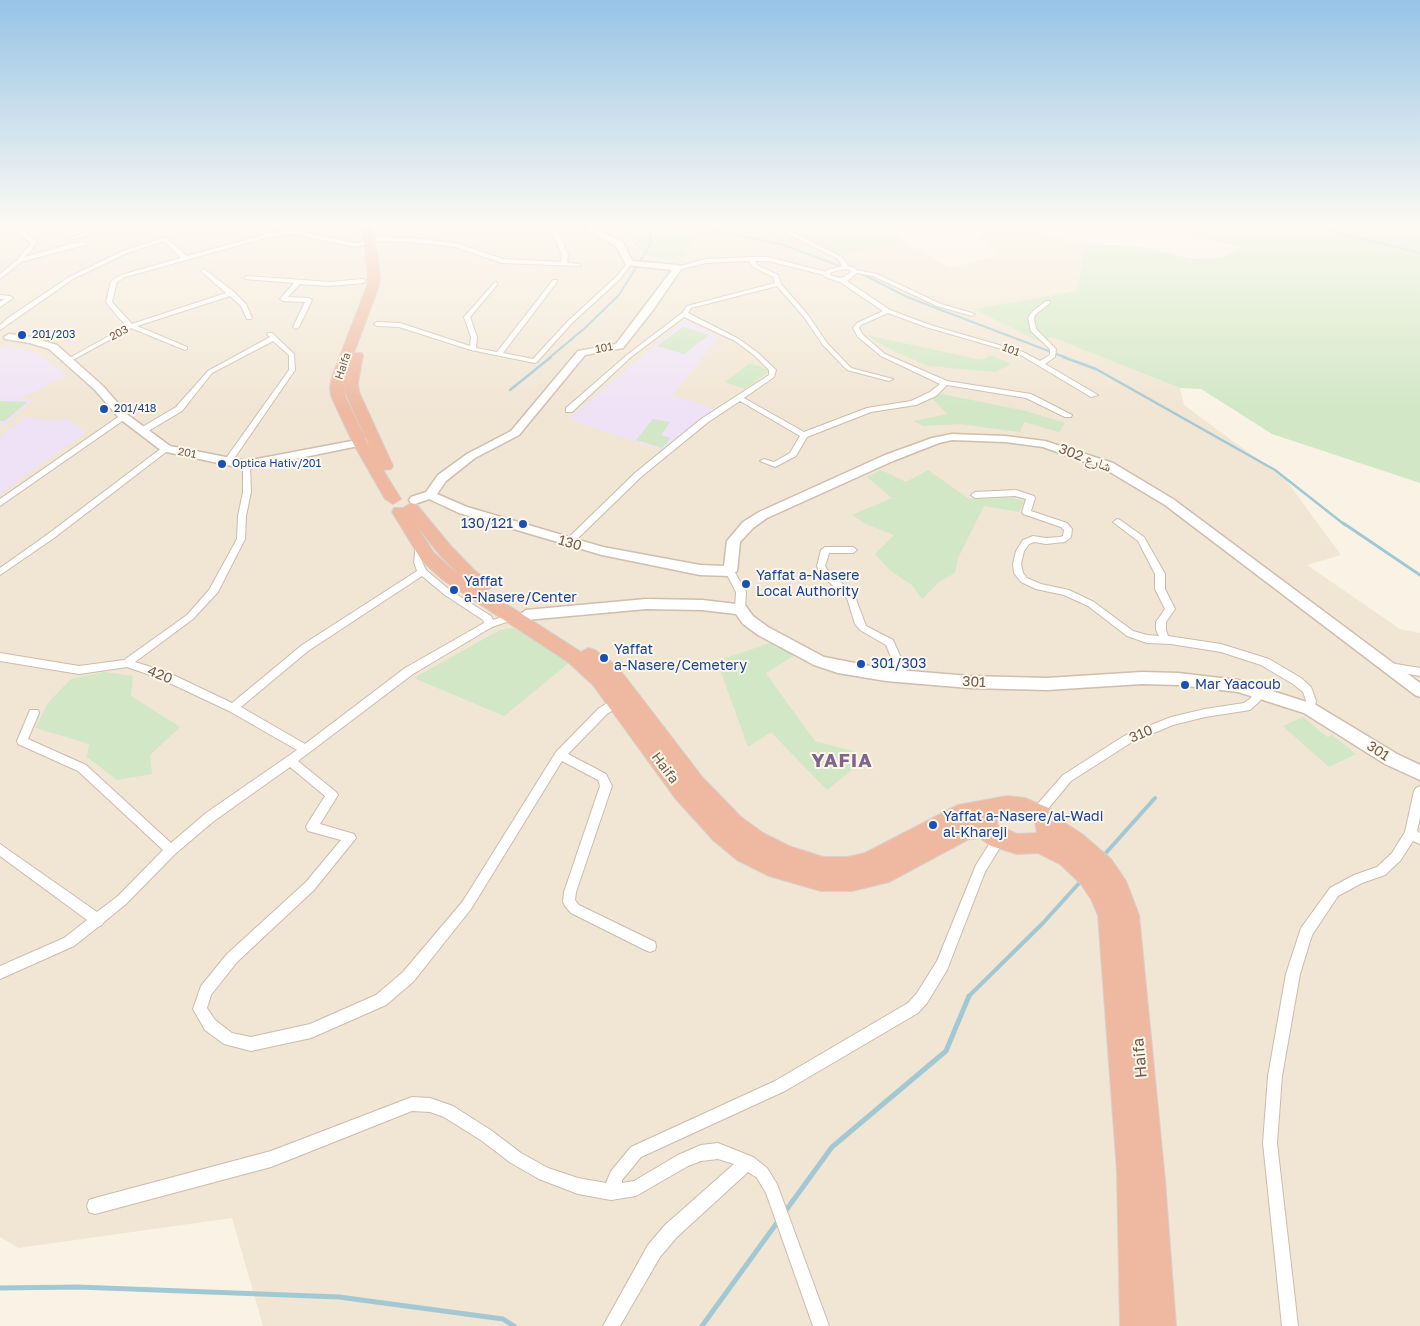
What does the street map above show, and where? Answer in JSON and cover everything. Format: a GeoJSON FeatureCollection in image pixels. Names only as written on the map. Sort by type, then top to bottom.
{"type":"FeatureCollection","features":[{"type":"Feature","properties":{"kind":"highway","name":"Haifa"},"geometry":{"type":"LineString","coordinates":[[373,286],[340,374],[337,387],[338,396],[360,443],[409,501],[444,549],[468,574],[517,615],[575,657],[600,680],[683,792],[721,833],[745,853],[777,868],[821,881],[852,881],[881,875],[966,830],[991,826]]}},
{"type":"Feature","properties":{"kind":"highway","name":"Haifa"},"geometry":{"type":"LineString","coordinates":[[380,286],[366,325],[351,382],[352,392],[374,440],[409,501],[420,544],[428,557],[449,576],[610,671],[696,784],[733,824],[755,840],[783,854],[823,867],[848,867],[869,863],[966,812],[991,826]]}},
{"type":"Feature","properties":{"kind":"highway"},"geometry":{"type":"LineString","coordinates":[[1007,805],[1025,807],[1042,826],[1026,845],[991,826],[1007,805]]}},
{"type":"Feature","properties":{"kind":"highway","name":"Haifa"},"geometry":{"type":"LineString","coordinates":[[1042,826],[1068,857],[1089,877],[1100,892],[1110,915],[1121,1069],[1131,1171],[1136,1326]]}},
{"type":"Feature","properties":{"kind":"highway","name":"Haifa"},"geometry":{"type":"LineString","coordinates":[[1042,826],[1074,841],[1103,866],[1118,888],[1126,915],[1152,1180],[1160,1326]]}},
{"type":"Feature","properties":{"kind":"street"},"geometry":{"type":"LineString","coordinates":[[2,335],[10,319],[59,286]]}},
{"type":"Feature","properties":{"kind":"street"},"geometry":{"type":"LineString","coordinates":[[112,286],[109,302],[131,326],[185,348]]}},
{"type":"Feature","properties":{"kind":"street"},"geometry":{"type":"LineString","coordinates":[[223,286],[244,305],[249,318]]}},
{"type":"Feature","properties":{"kind":"street"},"geometry":{"type":"LineString","coordinates":[[295,286],[283,299],[309,300],[296,327]]}},
{"type":"Feature","properties":{"kind":"street"},"geometry":{"type":"LineString","coordinates":[[473,349],[474,338],[468,317],[493,286]]}},
{"type":"Feature","properties":{"kind":"street"},"geometry":{"type":"LineString","coordinates":[[499,354],[551,286]]}},
{"type":"Feature","properties":{"kind":"street"},"geometry":{"type":"LineString","coordinates":[[377,324],[400,325],[473,349],[535,361],[570,322],[609,286]]}},
{"type":"Feature","properties":{"kind":"street","name":"101"},"geometry":{"type":"LineString","coordinates":[[409,501],[436,483],[470,456],[488,446],[509,438],[515,433],[582,353],[619,346],[665,286]]}},
{"type":"Feature","properties":{"kind":"street"},"geometry":{"type":"LineString","coordinates":[[570,410],[628,356],[684,314],[689,307],[770,286]]}},
{"type":"Feature","properties":{"kind":"street"},"geometry":{"type":"LineString","coordinates":[[780,286],[806,316],[825,344],[849,369],[889,379]]}},
{"type":"Feature","properties":{"kind":"street","name":"101"},"geometry":{"type":"LineString","coordinates":[[851,286],[888,311],[928,326],[1002,346],[1041,363],[1094,395]]}},
{"type":"Feature","properties":{"kind":"street"},"geometry":{"type":"LineString","coordinates":[[898,286],[939,305],[972,314]]}},
{"type":"Feature","properties":{"kind":"street","name":"203"},"geometry":{"type":"LineString","coordinates":[[67,361],[131,326],[232,293]]}},
{"type":"Feature","properties":{"kind":"street"},"geometry":{"type":"LineString","coordinates":[[0,297],[10,298],[0,305]]}},
{"type":"Feature","properties":{"kind":"street"},"geometry":{"type":"LineString","coordinates":[[1041,363],[1053,356],[1053,349],[1033,330],[1031,318],[1034,313],[1048,302]]}},
{"type":"Feature","properties":{"kind":"street"},"geometry":{"type":"LineString","coordinates":[[888,311],[859,324],[856,332],[873,349],[883,355],[945,383],[1028,396],[1068,415]]}},
{"type":"Feature","properties":{"kind":"street"},"geometry":{"type":"LineString","coordinates":[[568,543],[638,475],[704,421],[772,376],[774,370],[737,340],[684,314]]}},
{"type":"Feature","properties":{"kind":"street","name":"201"},"geometry":{"type":"LineString","coordinates":[[2,335],[48,344],[99,388],[124,417],[166,449],[246,465],[374,440]]}},
{"type":"Feature","properties":{"kind":"street"},"geometry":{"type":"LineString","coordinates":[[142,431],[179,408],[210,372],[271,336],[292,355],[292,370],[228,461]]}},
{"type":"Feature","properties":{"kind":"street"},"geometry":{"type":"LineString","coordinates":[[764,461],[775,465],[793,454],[804,435],[870,410],[913,403],[933,394],[945,383]]}},
{"type":"Feature","properties":{"kind":"street"},"geometry":{"type":"LineString","coordinates":[[740,398],[804,435]]}},
{"type":"Feature","properties":{"kind":"street"},"geometry":{"type":"LineString","coordinates":[[0,503],[124,417]]}},
{"type":"Feature","properties":{"kind":"street","name":"شارع 302"},"geometry":{"type":"LineString","coordinates":[[730,571],[734,541],[748,525],[763,515],[890,458],[936,440],[952,437],[1005,439],[1045,444],[1109,466],[1169,502],[1420,691]]}},
{"type":"Feature","properties":{"kind":"street"},"geometry":{"type":"LineString","coordinates":[[0,572],[166,449]]}},
{"type":"Feature","properties":{"kind":"street"},"geometry":{"type":"LineString","coordinates":[[127,663],[190,617],[213,592],[221,573],[241,538],[242,516],[248,492],[246,465]]}},
{"type":"Feature","properties":{"kind":"street"},"geometry":{"type":"LineString","coordinates":[[975,495],[1016,493],[1031,498],[1026,512],[1064,525],[1068,529],[1067,537],[1062,540],[1046,541],[1033,539],[1026,542],[1020,551],[1017,564],[1019,573],[1024,580],[1039,588],[1066,592],[1091,604],[1130,634],[1147,639],[1221,648],[1265,662],[1297,681],[1307,690],[1312,701],[1310,709]]}},
{"type":"Feature","properties":{"kind":"street","name":"130"},"geometry":{"type":"LineString","coordinates":[[409,501],[463,510],[568,543],[700,570],[730,571]]}},
{"type":"Feature","properties":{"kind":"street"},"geometry":{"type":"LineString","coordinates":[[1117,522],[1141,539],[1160,574],[1160,589],[1170,609],[1161,622],[1161,630],[1165,640]]}},
{"type":"Feature","properties":{"kind":"street"},"geometry":{"type":"LineString","coordinates":[[420,544],[418,562],[422,572],[448,592],[488,618],[489,625]]}},
{"type":"Feature","properties":{"kind":"street"},"geometry":{"type":"LineString","coordinates":[[853,550],[825,550],[821,566],[824,573],[851,596],[863,628],[890,643],[904,676]]}},
{"type":"Feature","properties":{"kind":"street"},"geometry":{"type":"LineString","coordinates":[[0,973],[69,942],[98,921],[122,900],[171,850],[210,817],[290,761],[409,671],[489,625],[517,615],[678,603],[740,610],[742,592],[730,571]]}},
{"type":"Feature","properties":{"kind":"street"},"geometry":{"type":"LineString","coordinates":[[233,708],[305,648],[422,572]]}},
{"type":"Feature","properties":{"kind":"street","name":"301"},"geometry":{"type":"LineString","coordinates":[[740,610],[748,620],[763,631],[819,661],[838,667],[969,682],[1047,684],[1142,678],[1178,679],[1259,691],[1310,709],[1391,759],[1420,773]]}},
{"type":"Feature","properties":{"kind":"street","name":"420"},"geometry":{"type":"LineString","coordinates":[[0,657],[79,670],[127,663],[163,675],[233,708],[305,749]]}},
{"type":"Feature","properties":{"kind":"street"},"geometry":{"type":"LineString","coordinates":[[1390,667],[1420,672]]}},
{"type":"Feature","properties":{"kind":"street","name":"310"},"geometry":{"type":"LineString","coordinates":[[1042,826],[1067,778],[1128,739],[1171,721],[1204,713],[1246,708],[1255,701],[1259,691]]}},
{"type":"Feature","properties":{"kind":"street"},"geometry":{"type":"LineString","coordinates":[[290,761],[332,795],[312,826],[350,838],[310,886],[232,958],[206,991],[200,1009],[210,1025],[229,1039],[251,1044],[311,1031],[381,1000],[408,977],[467,905],[560,755],[603,711],[616,702]]}},
{"type":"Feature","properties":{"kind":"street"},"geometry":{"type":"LineString","coordinates":[[34,713],[22,741],[82,768],[171,850]]}},
{"type":"Feature","properties":{"kind":"street"},"geometry":{"type":"LineString","coordinates":[[560,755],[602,777],[606,786],[570,892],[569,902],[575,909],[650,946]]}},
{"type":"Feature","properties":{"kind":"street"},"geometry":{"type":"LineString","coordinates":[[1290,1326],[1285,1296],[1270,1143],[1275,1076],[1293,974],[1306,932],[1334,892],[1358,879],[1381,871],[1416,836],[1420,791]]}},
{"type":"Feature","properties":{"kind":"street"},"geometry":{"type":"LineString","coordinates":[[611,1192],[616,1176],[636,1152],[780,1086],[912,1008],[922,998],[942,965],[980,869],[991,826]]}},
{"type":"Feature","properties":{"kind":"street"},"geometry":{"type":"LineString","coordinates":[[0,849],[98,921]]}},
{"type":"Feature","properties":{"kind":"street"},"geometry":{"type":"LineString","coordinates":[[95,1206],[270,1159],[412,1104],[430,1105],[448,1111],[487,1136],[516,1158],[544,1174],[578,1186],[611,1192],[636,1188],[683,1160],[701,1152],[718,1151],[748,1162],[762,1173],[772,1189],[821,1326]]}},
{"type":"Feature","properties":{"kind":"street"},"geometry":{"type":"LineString","coordinates":[[611,1326],[654,1251],[671,1231],[748,1162]]}},
{"type":"Feature","properties":{"kind":"shaded area","name":"YAFIA"},"geometry":{"type":"Polygon","coordinates":[[[0,286],[1077,286],[1076,291],[975,309],[1180,388],[1184,405],[1286,480],[1341,555],[1307,565],[1400,629],[1420,633],[1420,1326],[263,1326],[232,1218],[18,1248],[0,1237],[0,286]]]}},
{"type":"Feature","properties":{"kind":"shaded area"},"geometry":{"type":"Polygon","coordinates":[[[687,319],[718,338],[672,395],[714,409],[661,450],[568,419],[687,319]]]}},
{"type":"Feature","properties":{"kind":"shaded area"},"geometry":{"type":"Polygon","coordinates":[[[10,346],[39,354],[67,375],[19,399],[32,400],[4,426],[0,425],[0,348],[10,346]]]}},
{"type":"Feature","properties":{"kind":"shaded area"},"geometry":{"type":"Polygon","coordinates":[[[26,417],[56,421],[65,418],[86,432],[0,494],[0,437],[26,417]]]}},
{"type":"Feature","properties":{"kind":"green space"},"geometry":{"type":"Polygon","coordinates":[[[1077,286],[1420,286],[1420,483],[1272,434],[1201,389],[1180,388],[1051,337],[1042,343],[974,309],[1076,291],[1077,286]]]}},
{"type":"Feature","properties":{"kind":"green space"},"geometry":{"type":"Polygon","coordinates":[[[683,327],[709,335],[684,354],[657,346],[683,327]]]}},
{"type":"Feature","properties":{"kind":"green space"},"geometry":{"type":"Polygon","coordinates":[[[866,335],[982,360],[990,355],[1011,364],[995,372],[928,366],[885,347],[866,335]]]}},
{"type":"Feature","properties":{"kind":"green space"},"geometry":{"type":"Polygon","coordinates":[[[750,363],[770,371],[745,389],[725,382],[750,363]]]}},
{"type":"Feature","properties":{"kind":"green space"},"geometry":{"type":"Polygon","coordinates":[[[942,394],[1026,411],[1065,423],[1059,432],[1024,422],[1020,432],[960,424],[923,426],[914,421],[947,414],[932,398],[942,394]]]}},
{"type":"Feature","properties":{"kind":"green space"},"geometry":{"type":"Polygon","coordinates":[[[0,401],[27,402],[5,421],[0,421],[0,401]]]}},
{"type":"Feature","properties":{"kind":"green space"},"geometry":{"type":"Polygon","coordinates":[[[653,419],[670,422],[661,435],[671,438],[662,448],[636,440],[653,419]]]}},
{"type":"Feature","properties":{"kind":"green space"},"geometry":{"type":"Polygon","coordinates":[[[881,470],[906,482],[928,470],[969,499],[1013,498],[1024,501],[1019,512],[984,506],[958,558],[955,573],[940,581],[922,599],[912,585],[891,571],[875,554],[894,535],[866,524],[852,515],[892,498],[867,477],[881,470]]]}},
{"type":"Feature","properties":{"kind":"green space"},"geometry":{"type":"Polygon","coordinates":[[[514,628],[570,662],[504,716],[414,678],[500,630],[514,628]]]}},
{"type":"Feature","properties":{"kind":"green space"},"geometry":{"type":"Polygon","coordinates":[[[770,643],[795,655],[766,673],[815,741],[853,751],[859,764],[827,790],[771,732],[748,747],[717,661],[770,643]]]}},
{"type":"Feature","properties":{"kind":"green space"},"geometry":{"type":"Polygon","coordinates":[[[104,672],[133,676],[131,696],[180,727],[150,755],[152,774],[117,780],[87,757],[89,744],[36,728],[47,704],[71,679],[104,672]]]}},
{"type":"Feature","properties":{"kind":"green space"},"geometry":{"type":"Polygon","coordinates":[[[1303,717],[1327,737],[1332,735],[1356,754],[1329,767],[1283,726],[1303,717]]]}},
{"type":"Feature","properties":{"kind":"waterway"},"geometry":{"type":"LineString","coordinates":[[549,358],[585,328],[619,295],[625,286]]}},
{"type":"Feature","properties":{"kind":"waterway"},"geometry":{"type":"LineString","coordinates":[[885,286],[907,297],[1067,358]]}},
{"type":"Feature","properties":{"kind":"waterway"},"geometry":{"type":"LineString","coordinates":[[510,390],[551,357]]}},
{"type":"Feature","properties":{"kind":"waterway"},"geometry":{"type":"LineString","coordinates":[[1063,357],[1096,369],[1275,470],[1345,525]]}},
{"type":"Feature","properties":{"kind":"waterway"},"geometry":{"type":"LineString","coordinates":[[1343,523],[1420,575]]}},
{"type":"Feature","properties":{"kind":"waterway"},"geometry":{"type":"LineString","coordinates":[[1104,855],[1155,798]]}},
{"type":"Feature","properties":{"kind":"waterway"},"geometry":{"type":"LineString","coordinates":[[969,996],[1043,923],[1081,881]]}},
{"type":"Feature","properties":{"kind":"waterway"},"geometry":{"type":"LineString","coordinates":[[784,1213],[832,1147],[946,1051],[969,996]]}},
{"type":"Feature","properties":{"kind":"waterway"},"geometry":{"type":"LineString","coordinates":[[702,1326],[779,1220]]}},
{"type":"Feature","properties":{"kind":"waterway"},"geometry":{"type":"LineString","coordinates":[[0,1288],[78,1287],[339,1297],[503,1319],[514,1326]]}},
{"type":"Feature","properties":{"kind":"place","name":"201/203"},"geometry":{"type":"Point","coordinates":[22,335]}},
{"type":"Feature","properties":{"kind":"place","name":"201/418"},"geometry":{"type":"Point","coordinates":[104,409]}},
{"type":"Feature","properties":{"kind":"place","name":"Optica Hativ/201"},"geometry":{"type":"Point","coordinates":[222,464]}},
{"type":"Feature","properties":{"kind":"place","name":"130/121"},"geometry":{"type":"Point","coordinates":[523,524]}},
{"type":"Feature","properties":{"kind":"place","name":"Yaffat a-Nasere Local Authority"},"geometry":{"type":"Point","coordinates":[746,584]}},
{"type":"Feature","properties":{"kind":"place","name":"Yaffat a-Nasere/Center"},"geometry":{"type":"Point","coordinates":[454,590]}},
{"type":"Feature","properties":{"kind":"place","name":"Yaffat a-Nasere/Cemetery"},"geometry":{"type":"Point","coordinates":[604,658]}},
{"type":"Feature","properties":{"kind":"place","name":"301/303"},"geometry":{"type":"Point","coordinates":[861,664]}},
{"type":"Feature","properties":{"kind":"place","name":"Mar Yaacoub"},"geometry":{"type":"Point","coordinates":[1185,685]}},
{"type":"Feature","properties":{"kind":"place","name":"Yaffat a-Nasere/al-Wadi al-Khareji"},"geometry":{"type":"Point","coordinates":[933,825]}},
{"type":"Feature","properties":{"kind":"district","name":"YAFIA"},"geometry":{"type":"Point","coordinates":[842,761]}}]}
